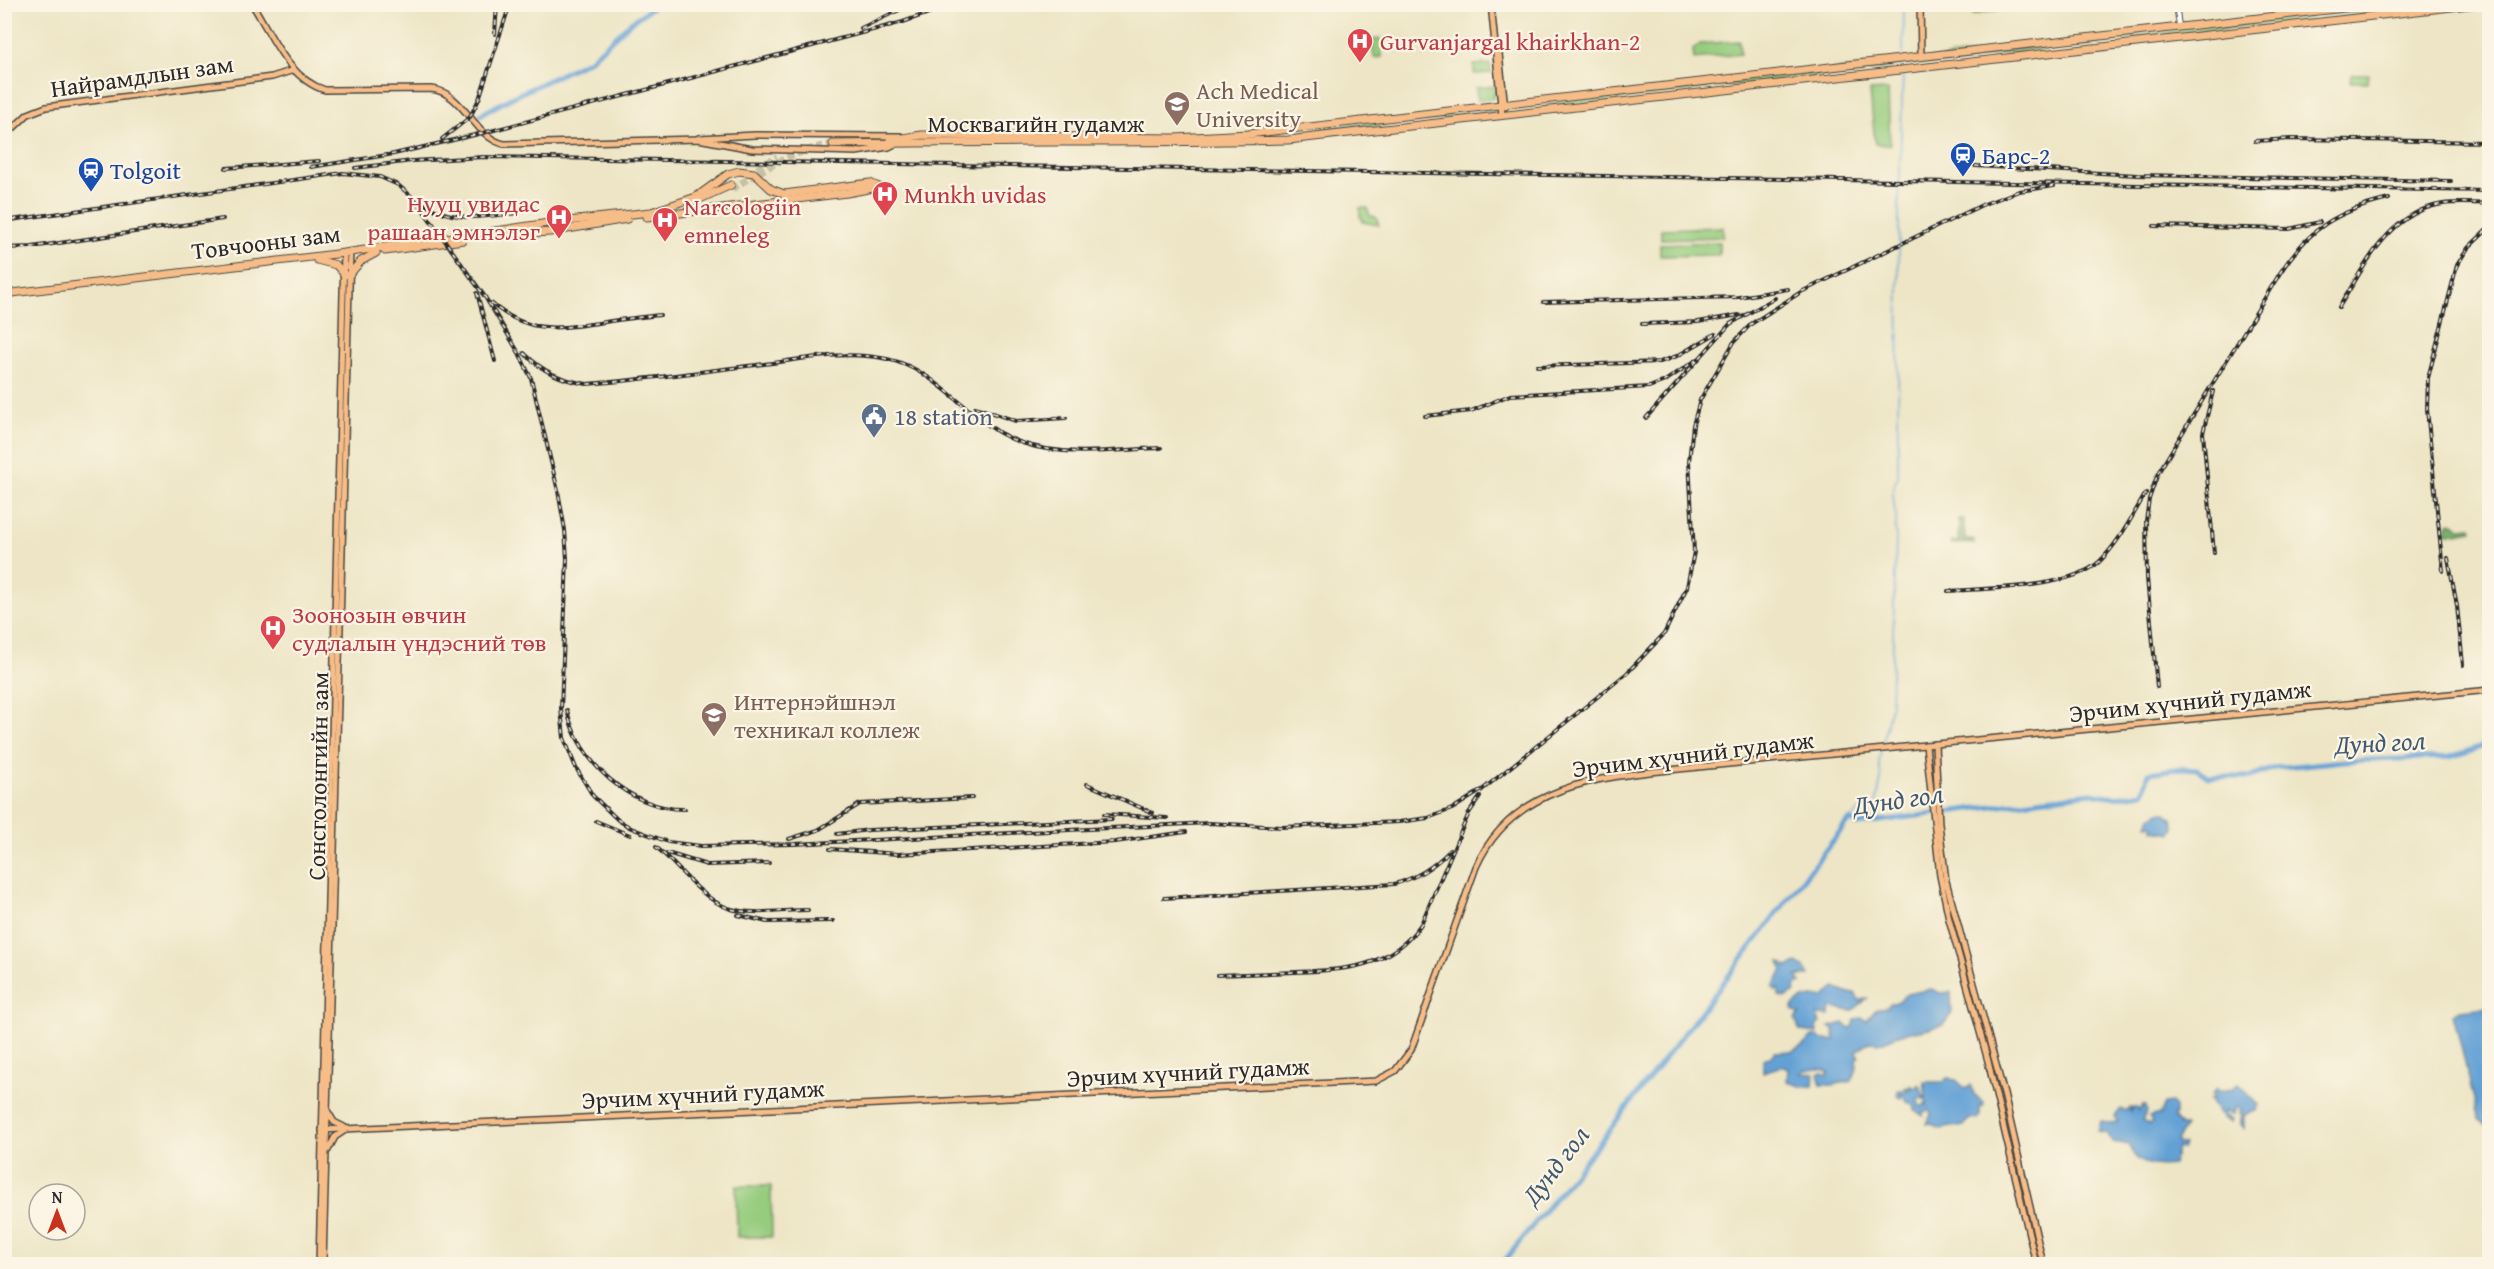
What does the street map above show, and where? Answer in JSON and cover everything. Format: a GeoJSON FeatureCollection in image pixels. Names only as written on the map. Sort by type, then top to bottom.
{"type":"FeatureCollection","features":[{"type":"Feature","properties":{"kind":"highway"},"geometry":{"type":"LineString","coordinates":[[1235,138],[1287,129],[1388,117],[2379,4]]}},
{"type":"Feature","properties":{"kind":"highway"},"geometry":{"type":"LineString","coordinates":[[1235,138],[1288,140],[2478,4]]}},
{"type":"Feature","properties":{"kind":"highway"},"geometry":{"type":"LineString","coordinates":[[2315,12],[2316,22]]}},
{"type":"Feature","properties":{"kind":"highway"},"geometry":{"type":"LineString","coordinates":[[2115,35],[2117,45]]}},
{"type":"Feature","properties":{"kind":"highway"},"geometry":{"type":"LineString","coordinates":[[1711,81],[1713,92]]}},
{"type":"Feature","properties":{"kind":"highway"},"geometry":{"type":"LineString","coordinates":[[1548,99],[1544,106],[1550,111]]}},
{"type":"Feature","properties":{"kind":"highway"},"geometry":{"type":"LineString","coordinates":[[1400,116],[1397,123],[1400,127]]}},
{"type":"Feature","properties":{"kind":"highway"},"geometry":{"type":"LineString","coordinates":[[1388,117],[1391,122],[1389,129]]}},
{"type":"Feature","properties":{"kind":"highway"},"geometry":{"type":"LineString","coordinates":[[1287,129],[1288,140]]}},
{"type":"Feature","properties":{"kind":"highway","name":"Москвагийн гудамж"},"geometry":{"type":"LineString","coordinates":[[832,143],[905,139],[1235,138]]}},
{"type":"Feature","properties":{"kind":"highway","name":"Товчооны зам"},"geometry":{"type":"LineString","coordinates":[[4,296],[317,260],[347,255],[549,223],[651,212],[698,196],[728,174],[739,171],[754,173],[771,189],[784,194],[870,183],[879,187],[855,192],[603,222],[550,232],[489,236],[376,253],[347,255],[4,296]]}},
{"type":"Feature","properties":{"kind":"highway"},"geometry":{"type":"LineString","coordinates":[[672,206],[682,207],[732,187],[712,200],[679,213]]}},
{"type":"Feature","properties":{"kind":"highway"},"geometry":{"type":"LineString","coordinates":[[317,260],[336,265],[347,275],[361,261],[376,253]]}},
{"type":"Feature","properties":{"kind":"main road"},"geometry":{"type":"LineString","coordinates":[[252,4],[294,70],[310,85],[325,90],[431,89],[443,91],[477,124],[483,133],[492,140],[504,144],[698,139],[752,135],[905,139]]}},
{"type":"Feature","properties":{"kind":"main road"},"geometry":{"type":"LineString","coordinates":[[1492,4],[1504,115]]}},
{"type":"Feature","properties":{"kind":"main road"},"geometry":{"type":"LineString","coordinates":[[1918,58],[1920,4]]}},
{"type":"Feature","properties":{"kind":"main road","name":"Найрамдлын зам"},"geometry":{"type":"LineString","coordinates":[[4,136],[28,114],[46,106],[265,78],[294,70]]}},
{"type":"Feature","properties":{"kind":"main road"},"geometry":{"type":"LineString","coordinates":[[752,135],[747,143],[752,149]]}},
{"type":"Feature","properties":{"kind":"main road"},"geometry":{"type":"LineString","coordinates":[[737,147],[743,141],[740,136]]}},
{"type":"Feature","properties":{"kind":"main road"},"geometry":{"type":"LineString","coordinates":[[698,139],[752,149],[856,152],[889,147],[905,139]]}},
{"type":"Feature","properties":{"kind":"main road","name":"Сонсголонгийн зам"},"geometry":{"type":"LineString","coordinates":[[321,1264],[326,1153],[324,1130],[327,1109],[347,255]]}},
{"type":"Feature","properties":{"kind":"main road","name":"Сонсголонгийн зам"},"geometry":{"type":"LineString","coordinates":[[321,1264],[347,275]]}},
{"type":"Feature","properties":{"kind":"main road","name":"Эрчим хүчний гудамж"},"geometry":{"type":"LineString","coordinates":[[324,1130],[1380,1080],[1395,1071],[1410,1050],[1482,854],[1502,827],[1527,805],[1561,789],[1644,773],[2490,690]]}},
{"type":"Feature","properties":{"kind":"main road"},"geometry":{"type":"LineString","coordinates":[[1934,799],[1935,744]]}},
{"type":"Feature","properties":{"kind":"main road"},"geometry":{"type":"LineString","coordinates":[[1926,745],[1934,799],[1940,876],[1949,919],[1988,1061],[2036,1264]]}},
{"type":"Feature","properties":{"kind":"main road"},"geometry":{"type":"LineString","coordinates":[[1936,824],[1946,881],[2022,1163],[2043,1264]]}},
{"type":"Feature","properties":{"kind":"main road"},"geometry":{"type":"LineString","coordinates":[[327,1109],[337,1125],[349,1128]]}},
{"type":"Feature","properties":{"kind":"main road"},"geometry":{"type":"LineString","coordinates":[[326,1153],[334,1137],[349,1128]]}},
{"type":"Feature","properties":{"kind":"main road"},"geometry":{"type":"LineString","coordinates":[[2011,1165],[2018,1168],[2022,1163]]}},
{"type":"Feature","properties":{"kind":"main road"},"geometry":{"type":"LineString","coordinates":[[2017,1190],[2020,1185],[2027,1185]]}},
{"type":"Feature","properties":{"kind":"street"},"geometry":{"type":"LineString","coordinates":[[2176,4],[2179,27]]}},
{"type":"Feature","properties":{"kind":"green space"},"geometry":{"type":"Polygon","coordinates":[[[2004,5],[2004,9],[1973,15],[1972,6],[2004,5]]]}},
{"type":"Feature","properties":{"kind":"green space"},"geometry":{"type":"Polygon","coordinates":[[[2406,5],[2452,5],[2355,16],[2319,17],[2406,5]]]}},
{"type":"Feature","properties":{"kind":"green space"},"geometry":{"type":"Polygon","coordinates":[[[2310,16],[2311,19],[2157,38],[2119,39],[2156,32],[2310,16]]]}},
{"type":"Feature","properties":{"kind":"green space"},"geometry":{"type":"Polygon","coordinates":[[[1380,39],[1382,57],[1374,58],[1372,40],[1380,39]]]}},
{"type":"Feature","properties":{"kind":"green space"},"geometry":{"type":"Polygon","coordinates":[[[2111,39],[2111,42],[1928,62],[1954,56],[2111,39]]]}},
{"type":"Feature","properties":{"kind":"green space"},"geometry":{"type":"Polygon","coordinates":[[[1739,41],[1740,54],[1694,59],[1693,50],[1700,44],[1739,41]]]}},
{"type":"Feature","properties":{"kind":"green space"},"geometry":{"type":"Polygon","coordinates":[[[1490,64],[1491,73],[1474,74],[1474,65],[1490,64]]]}},
{"type":"Feature","properties":{"kind":"green space"},"geometry":{"type":"Polygon","coordinates":[[[1893,64],[1893,67],[1752,84],[1716,86],[1753,79],[1893,64]]]}},
{"type":"Feature","properties":{"kind":"green space"},"geometry":{"type":"Polygon","coordinates":[[[2351,74],[2369,74],[2368,82],[2350,82],[2351,74]]]}},
{"type":"Feature","properties":{"kind":"green space"},"geometry":{"type":"Polygon","coordinates":[[[1706,85],[1709,87],[1579,104],[1545,105],[1579,98],[1706,85]]]}},
{"type":"Feature","properties":{"kind":"green space"},"geometry":{"type":"Polygon","coordinates":[[[1495,86],[1492,99],[1477,100],[1476,88],[1495,86]]]}},
{"type":"Feature","properties":{"kind":"green space"},"geometry":{"type":"Polygon","coordinates":[[[1888,90],[1890,145],[1875,144],[1870,91],[1888,90]]]}},
{"type":"Feature","properties":{"kind":"green space"},"geometry":{"type":"Polygon","coordinates":[[[1495,109],[1495,112],[1428,121],[1399,122],[1495,109]]]}},
{"type":"Feature","properties":{"kind":"green space"},"geometry":{"type":"Polygon","coordinates":[[[1385,122],[1385,125],[1327,133],[1297,133],[1330,127],[1385,122]]]}},
{"type":"Feature","properties":{"kind":"green space"},"geometry":{"type":"Polygon","coordinates":[[[1360,208],[1368,208],[1369,215],[1376,217],[1379,225],[1363,222],[1360,217],[1360,208]]]}},
{"type":"Feature","properties":{"kind":"green space"},"geometry":{"type":"Polygon","coordinates":[[[1723,227],[1723,237],[1661,239],[1661,229],[1723,227]]]}},
{"type":"Feature","properties":{"kind":"green space"},"geometry":{"type":"Polygon","coordinates":[[[1719,242],[1719,255],[1660,256],[1660,244],[1719,242]]]}},
{"type":"Feature","properties":{"kind":"green space"},"geometry":{"type":"Polygon","coordinates":[[[1959,519],[1964,519],[1965,540],[1974,540],[1974,543],[1951,544],[1951,542],[1958,542],[1959,519]]]}},
{"type":"Feature","properties":{"kind":"green space"},"geometry":{"type":"Polygon","coordinates":[[[2449,523],[2454,523],[2460,528],[2472,527],[2473,530],[2451,534],[2446,532],[2449,523]]]}},
{"type":"Feature","properties":{"kind":"green space"},"geometry":{"type":"Polygon","coordinates":[[[736,1186],[771,1186],[772,1237],[737,1237],[736,1186]]]}},
{"type":"Feature","properties":{"kind":"water"},"geometry":{"type":"Polygon","coordinates":[[[2159,812],[2165,812],[2172,819],[2175,828],[2172,833],[2153,830],[2153,825],[2148,825],[2151,817],[2159,812]]]}},
{"type":"Feature","properties":{"kind":"water"},"geometry":{"type":"Polygon","coordinates":[[[1780,962],[1787,967],[1797,963],[1804,967],[1809,976],[1797,976],[1801,983],[1796,985],[1795,992],[1785,998],[1779,996],[1779,989],[1776,991],[1773,987],[1783,970],[1780,962]]]}},
{"type":"Feature","properties":{"kind":"water"},"geometry":{"type":"Polygon","coordinates":[[[1835,988],[1849,994],[1855,993],[1859,1000],[1867,999],[1852,1011],[1831,1008],[1830,1016],[1817,1015],[1820,1023],[1817,1025],[1818,1033],[1800,1031],[1795,1019],[1800,1014],[1793,1011],[1792,1007],[1803,999],[1824,997],[1835,988]]]}},
{"type":"Feature","properties":{"kind":"water"},"geometry":{"type":"Polygon","coordinates":[[[1931,989],[1940,993],[1951,992],[1952,1013],[1943,1025],[1898,1035],[1879,1043],[1870,1042],[1856,1051],[1859,1057],[1856,1058],[1857,1068],[1852,1081],[1821,1085],[1818,1074],[1822,1073],[1826,1076],[1829,1072],[1822,1069],[1804,1070],[1801,1073],[1814,1074],[1813,1086],[1804,1087],[1787,1082],[1788,1069],[1782,1066],[1763,1072],[1763,1059],[1773,1056],[1774,1052],[1793,1051],[1803,1046],[1812,1036],[1818,1036],[1822,1040],[1836,1040],[1835,1031],[1829,1027],[1844,1023],[1850,1029],[1855,1019],[1862,1018],[1867,1021],[1876,1009],[1888,1007],[1889,1004],[1897,1002],[1907,994],[1931,989]]]}},
{"type":"Feature","properties":{"kind":"water"},"geometry":{"type":"Polygon","coordinates":[[[2489,1007],[2489,1126],[2479,1120],[2453,1014],[2460,1010],[2489,1007]]]}},
{"type":"Feature","properties":{"kind":"water"},"geometry":{"type":"Polygon","coordinates":[[[1947,1079],[1956,1080],[1966,1089],[1971,1085],[1974,1094],[1984,1103],[1983,1107],[1980,1107],[1978,1119],[1970,1119],[1963,1125],[1940,1129],[1930,1123],[1927,1124],[1931,1114],[1929,1110],[1923,1112],[1923,1116],[1915,1110],[1914,1105],[1907,1102],[1901,1092],[1901,1098],[1897,1096],[1898,1091],[1906,1092],[1909,1090],[1905,1088],[1912,1089],[1910,1085],[1915,1088],[1919,1084],[1925,1099],[1918,1098],[1919,1105],[1923,1107],[1925,1103],[1927,1105],[1924,1082],[1944,1082],[1947,1079]]]}},
{"type":"Feature","properties":{"kind":"water"},"geometry":{"type":"Polygon","coordinates":[[[2238,1084],[2259,1105],[2256,1111],[2244,1115],[2244,1128],[2240,1123],[2242,1115],[2239,1112],[2242,1109],[2237,1107],[2233,1114],[2224,1111],[2225,1116],[2232,1119],[2231,1122],[2220,1116],[2210,1100],[2214,1099],[2212,1095],[2216,1089],[2218,1091],[2233,1089],[2238,1084]]]}},
{"type":"Feature","properties":{"kind":"water"},"geometry":{"type":"Polygon","coordinates":[[[2171,1103],[2175,1107],[2173,1117],[2180,1126],[2185,1126],[2177,1141],[2184,1145],[2182,1149],[2177,1148],[2173,1165],[2147,1164],[2136,1157],[2130,1145],[2113,1142],[2106,1133],[2098,1132],[2101,1121],[2118,1122],[2115,1116],[2121,1109],[2125,1111],[2130,1108],[2131,1113],[2132,1108],[2137,1108],[2139,1111],[2143,1105],[2146,1106],[2147,1112],[2142,1120],[2149,1125],[2152,1122],[2149,1117],[2160,1114],[2164,1104],[2171,1103]]]}},
{"type":"Feature","properties":{"kind":"waterway"},"geometry":{"type":"LineString","coordinates":[[480,115],[590,60],[631,22],[657,4]]}},
{"type":"Feature","properties":{"kind":"waterway"},"geometry":{"type":"LineString","coordinates":[[1903,55],[1904,4]]}},
{"type":"Feature","properties":{"kind":"waterway"},"geometry":{"type":"LineString","coordinates":[[1882,747],[1891,705],[1896,536],[1893,491],[1898,477],[1899,198],[1903,71]]}},
{"type":"Feature","properties":{"kind":"waterway","name":"Дунд гол"},"geometry":{"type":"LineString","coordinates":[[1502,1264],[1604,1137],[1849,820],[1857,824],[2091,793],[2115,797],[2143,793],[2149,773],[2182,768],[2197,769],[2208,777],[2251,777],[2274,768],[2344,761],[2450,757],[2490,744]]}},
{"type":"Feature","properties":{"kind":"waterway"},"geometry":{"type":"LineString","coordinates":[[1849,820],[1865,807],[1876,805],[1881,779],[1879,761],[1881,752]]}},
{"type":"Feature","properties":{"kind":"tunnel"},"geometry":{"type":"LineString","coordinates":[[732,189],[793,155],[833,144]]}},
{"type":"Feature","properties":{"kind":"tunnel"},"geometry":{"type":"LineString","coordinates":[[748,174],[777,157]]}},
{"type":"Feature","properties":{"kind":"railway"},"geometry":{"type":"LineString","coordinates":[[495,34],[497,4]]}},
{"type":"Feature","properties":{"kind":"railway"},"geometry":{"type":"LineString","coordinates":[[442,139],[470,117],[479,99],[510,4]]}},
{"type":"Feature","properties":{"kind":"railway"},"geometry":{"type":"LineString","coordinates":[[861,28],[912,4]]}},
{"type":"Feature","properties":{"kind":"railway"},"geometry":{"type":"LineString","coordinates":[[311,167],[394,154],[483,133],[903,22],[954,4]]}},
{"type":"Feature","properties":{"kind":"railway"},"geometry":{"type":"LineString","coordinates":[[946,11],[975,4]]}},
{"type":"Feature","properties":{"kind":"railway"},"geometry":{"type":"LineString","coordinates":[[2255,141],[2291,139],[2490,142]]}},
{"type":"Feature","properties":{"kind":"railway"},"geometry":{"type":"LineString","coordinates":[[355,168],[412,161],[484,157],[2490,191]]}},
{"type":"Feature","properties":{"kind":"railway"},"geometry":{"type":"LineString","coordinates":[[226,168],[319,161]]}},
{"type":"Feature","properties":{"kind":"railway"},"geometry":{"type":"LineString","coordinates":[[1975,166],[2137,175],[2451,181]]}},
{"type":"Feature","properties":{"kind":"railway"},"geometry":{"type":"LineString","coordinates":[[4,221],[343,173],[380,177],[398,185],[416,200],[485,297],[519,353],[531,378],[565,530],[567,559],[561,709],[564,738],[576,768],[593,796],[618,820],[631,828],[668,842],[701,846],[794,844],[1209,823],[1282,827],[1399,822],[1428,818],[1452,809],[1482,790],[1627,673],[1664,634],[1687,587],[1694,552],[1689,461],[1693,425],[1700,400],[1734,342],[1751,324],[1801,292],[1984,204],[2019,191],[2054,186]]}},
{"type":"Feature","properties":{"kind":"railway"},"geometry":{"type":"LineString","coordinates":[[2157,687],[2147,578],[2146,521],[2149,499],[2158,473],[2291,257],[2314,233],[2339,216],[2389,199]]}},
{"type":"Feature","properties":{"kind":"railway"},"geometry":{"type":"LineString","coordinates":[[421,202],[432,209],[455,216],[480,217],[517,213]]}},
{"type":"Feature","properties":{"kind":"railway"},"geometry":{"type":"LineString","coordinates":[[2339,307],[2380,243],[2408,218],[2424,209],[2443,204],[2490,204]]}},
{"type":"Feature","properties":{"kind":"railway"},"geometry":{"type":"LineString","coordinates":[[4,248],[32,247],[223,219]]}},
{"type":"Feature","properties":{"kind":"railway"},"geometry":{"type":"LineString","coordinates":[[2154,226],[2289,229],[2320,222]]}},
{"type":"Feature","properties":{"kind":"railway"},"geometry":{"type":"LineString","coordinates":[[2443,571],[2427,409],[2428,378],[2457,265],[2468,248],[2490,227]]}},
{"type":"Feature","properties":{"kind":"railway"},"geometry":{"type":"LineString","coordinates":[[1543,302],[1739,297],[1788,289]]}},
{"type":"Feature","properties":{"kind":"railway"},"geometry":{"type":"LineString","coordinates":[[477,293],[495,361]]}},
{"type":"Feature","properties":{"kind":"railway"},"geometry":{"type":"LineString","coordinates":[[1646,418],[1730,324],[1775,298]]}},
{"type":"Feature","properties":{"kind":"railway"},"geometry":{"type":"LineString","coordinates":[[491,303],[519,321],[545,327],[573,326],[660,315]]}},
{"type":"Feature","properties":{"kind":"railway"},"geometry":{"type":"LineString","coordinates":[[1642,324],[1698,322],[1739,315]]}},
{"type":"Feature","properties":{"kind":"railway"},"geometry":{"type":"LineString","coordinates":[[1537,366],[1660,362],[1677,356],[1715,334]]}},
{"type":"Feature","properties":{"kind":"railway"},"geometry":{"type":"LineString","coordinates":[[524,353],[553,374],[587,384],[825,356],[872,356],[903,364],[918,371],[933,380],[986,424],[1019,442],[1058,451],[1079,452],[1161,448]]}},
{"type":"Feature","properties":{"kind":"railway"},"geometry":{"type":"LineString","coordinates":[[1425,416],[1471,411],[1510,395],[1649,387],[1665,381],[1698,359]]}},
{"type":"Feature","properties":{"kind":"railway"},"geometry":{"type":"LineString","coordinates":[[2213,391],[2203,433],[2214,553]]}},
{"type":"Feature","properties":{"kind":"railway"},"geometry":{"type":"LineString","coordinates":[[975,407],[1016,421],[1066,418]]}},
{"type":"Feature","properties":{"kind":"railway"},"geometry":{"type":"LineString","coordinates":[[1948,591],[2028,586],[2069,578],[2086,571],[2099,562],[2113,546],[2146,493]]}},
{"type":"Feature","properties":{"kind":"railway"},"geometry":{"type":"LineString","coordinates":[[2448,558],[2457,606],[2463,665]]}},
{"type":"Feature","properties":{"kind":"railway"},"geometry":{"type":"LineString","coordinates":[[567,710],[582,748],[610,779],[627,792],[645,801],[665,807],[685,809]]}},
{"type":"Feature","properties":{"kind":"railway"},"geometry":{"type":"LineString","coordinates":[[1087,784],[1153,813]]}},
{"type":"Feature","properties":{"kind":"railway"},"geometry":{"type":"LineString","coordinates":[[1217,975],[1349,968],[1366,964],[1396,950],[1421,924],[1469,813],[1480,797]]}},
{"type":"Feature","properties":{"kind":"railway"},"geometry":{"type":"LineString","coordinates":[[789,839],[818,830],[860,804],[972,798]]}},
{"type":"Feature","properties":{"kind":"railway"},"geometry":{"type":"LineString","coordinates":[[1104,814],[1167,818]]}},
{"type":"Feature","properties":{"kind":"railway"},"geometry":{"type":"LineString","coordinates":[[837,834],[869,830],[1112,819]]}},
{"type":"Feature","properties":{"kind":"railway"},"geometry":{"type":"LineString","coordinates":[[596,821],[630,835]]}},
{"type":"Feature","properties":{"kind":"railway"},"geometry":{"type":"LineString","coordinates":[[830,849],[898,854],[1115,842],[1186,832]]}},
{"type":"Feature","properties":{"kind":"railway"},"geometry":{"type":"LineString","coordinates":[[656,847],[708,897],[728,908],[757,912],[808,910]]}},
{"type":"Feature","properties":{"kind":"railway"},"geometry":{"type":"LineString","coordinates":[[1164,898],[1394,884],[1425,871],[1450,850]]}},
{"type":"Feature","properties":{"kind":"railway"},"geometry":{"type":"LineString","coordinates":[[667,853],[707,865],[769,863]]}},
{"type":"Feature","properties":{"kind":"railway"},"geometry":{"type":"LineString","coordinates":[[738,915],[767,922],[833,921]]}},
{"type":"Feature","properties":{"kind":"place","name":"Gurvanjargal khairkhan-2"},"geometry":{"type":"Point","coordinates":[1360,64]}},
{"type":"Feature","properties":{"kind":"place","name":"Ach Medical University"},"geometry":{"type":"Point","coordinates":[1177,127]}},
{"type":"Feature","properties":{"kind":"place","name":"Барс-2"},"geometry":{"type":"Point","coordinates":[1963,178]}},
{"type":"Feature","properties":{"kind":"place","name":"Tolgoit"},"geometry":{"type":"Point","coordinates":[91,193]}},
{"type":"Feature","properties":{"kind":"place","name":"Munkh uvidas"},"geometry":{"type":"Point","coordinates":[885,217]}},
{"type":"Feature","properties":{"kind":"place","name":"Нууц увидас рашаан эмнэлэг"},"geometry":{"type":"Point","coordinates":[559,240]}},
{"type":"Feature","properties":{"kind":"place","name":"Narcologiin emneleg"},"geometry":{"type":"Point","coordinates":[665,243]}},
{"type":"Feature","properties":{"kind":"place","name":"18 station"},"geometry":{"type":"Point","coordinates":[874,439]}},
{"type":"Feature","properties":{"kind":"place","name":"Зоонозын өвчин судлалын үндэсний төв"},"geometry":{"type":"Point","coordinates":[273,651]}},
{"type":"Feature","properties":{"kind":"place","name":"Интернэйшнэл техникал коллеж"},"geometry":{"type":"Point","coordinates":[714,738]}}]}
